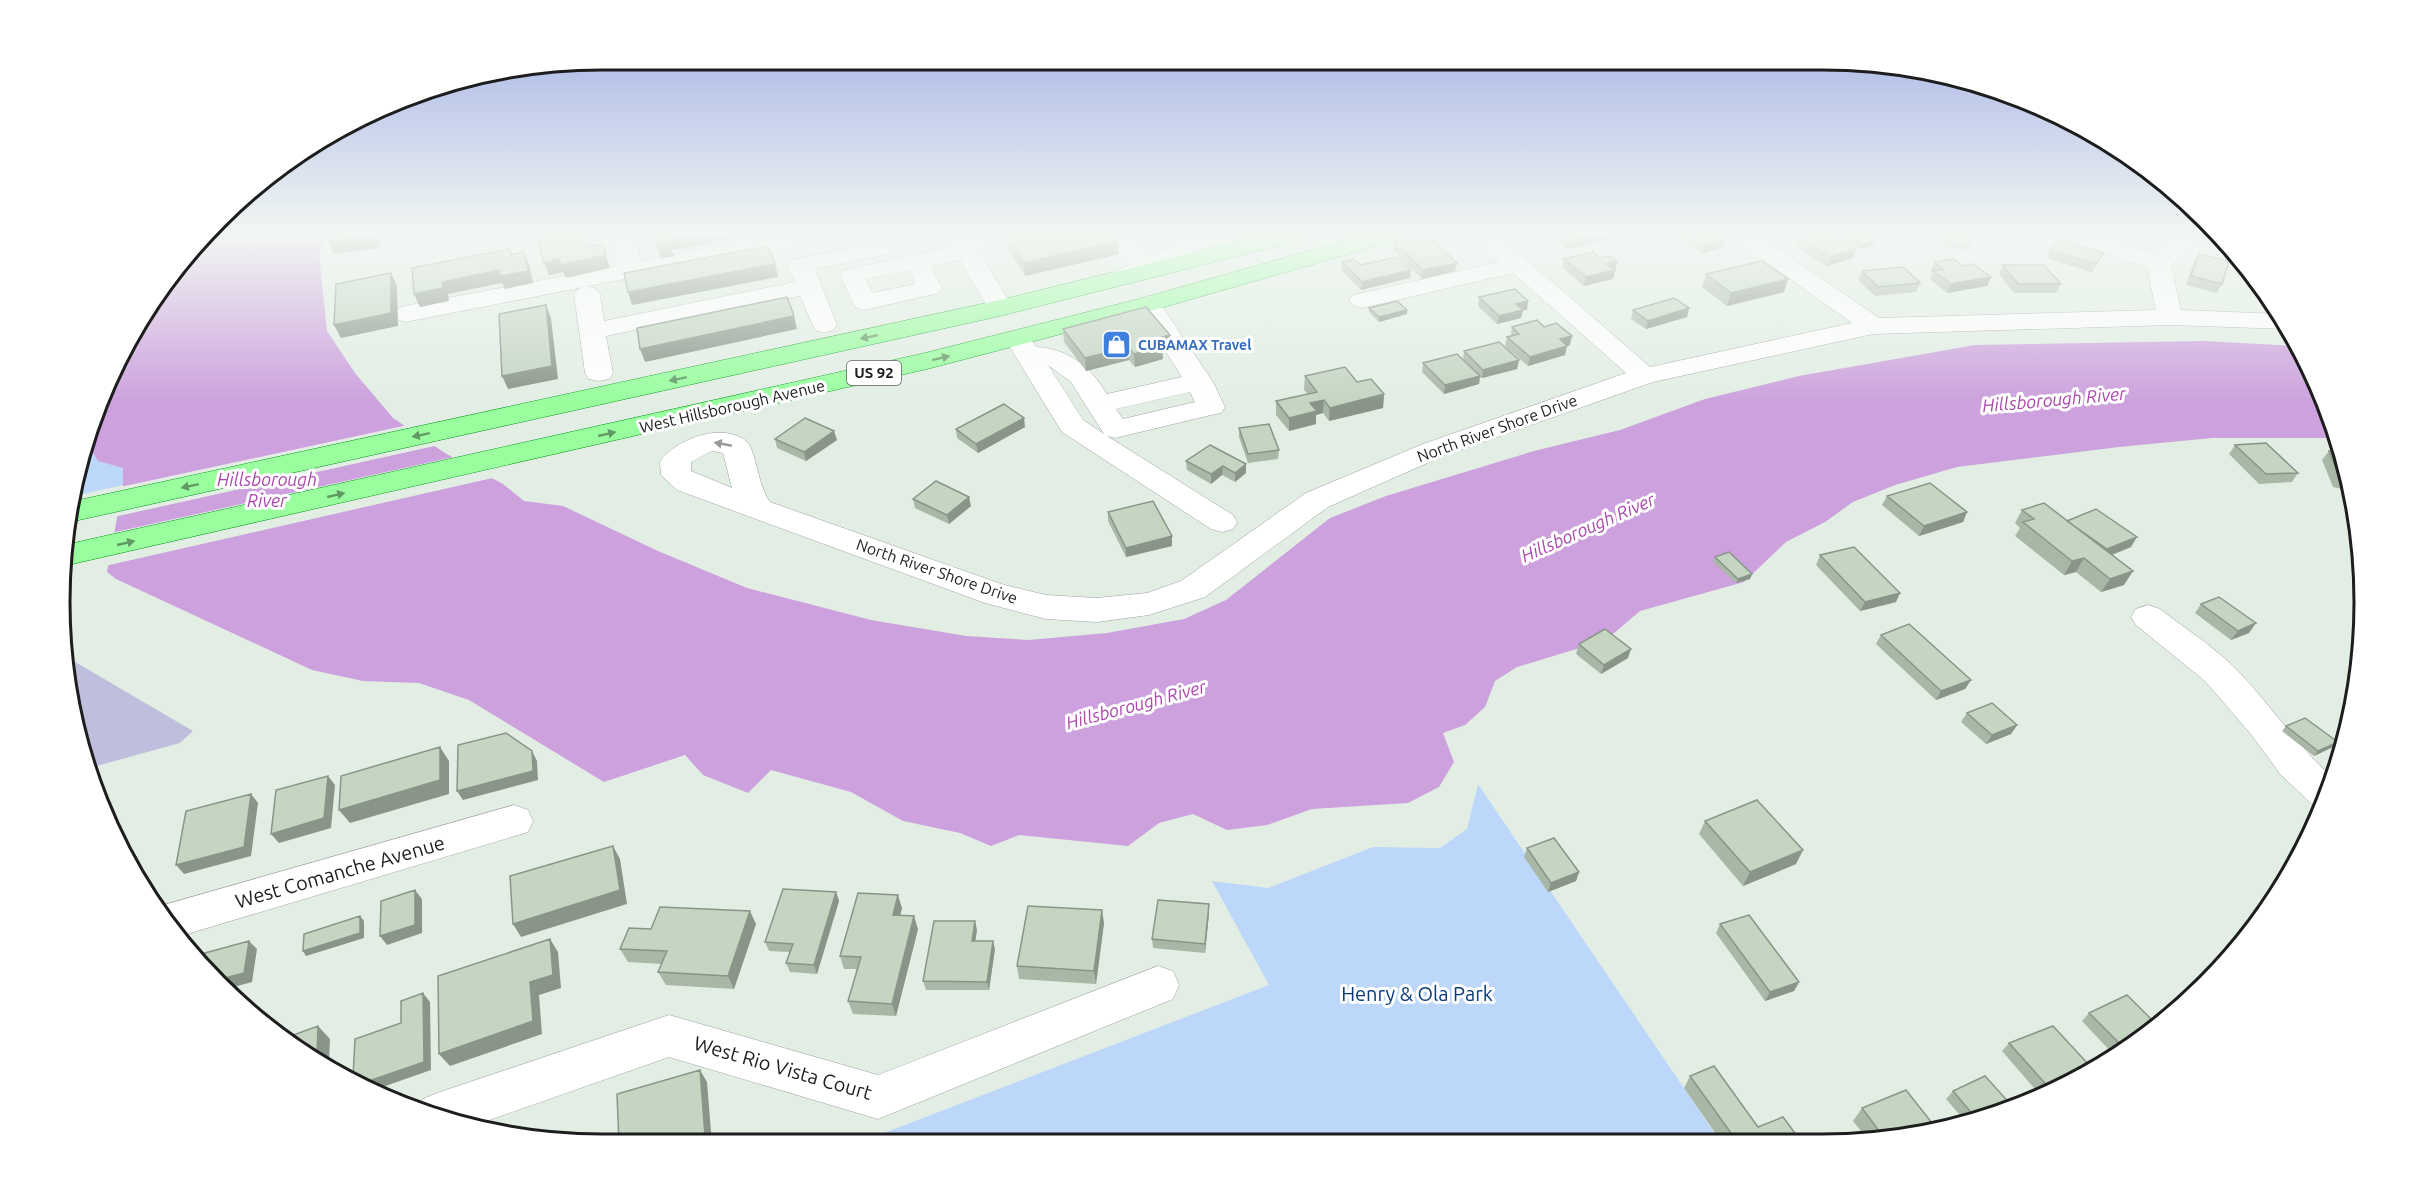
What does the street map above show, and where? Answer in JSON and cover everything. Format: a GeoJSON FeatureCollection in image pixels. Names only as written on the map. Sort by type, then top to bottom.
{"type":"FeatureCollection","features":[{"type":"Feature","properties":{"kind":"main road","name":"US 92"},"geometry":{"type":"LineString","coordinates":[[79,510],[1073,291]]}},
{"type":"Feature","properties":{"kind":"main road","name":"West Hillsborough Avenue"},"geometry":{"type":"LineString","coordinates":[[73,554],[550,447],[1022,346],[1193,291]]}},
{"type":"Feature","properties":{"kind":"street"},"geometry":{"type":"LineString","coordinates":[[405,314],[522,291]]}},
{"type":"Feature","properties":{"kind":"street"},"geometry":{"type":"LineString","coordinates":[[592,331],[725,291]]}},
{"type":"Feature","properties":{"kind":"street"},"geometry":{"type":"LineString","coordinates":[[811,291],[824,325]]}},
{"type":"Feature","properties":{"kind":"street"},"geometry":{"type":"LineString","coordinates":[[859,291],[864,302],[914,291]]}},
{"type":"Feature","properties":{"kind":"street"},"geometry":{"type":"LineString","coordinates":[[990,291],[1000,308]]}},
{"type":"Feature","properties":{"kind":"street"},"geometry":{"type":"LineString","coordinates":[[1362,300],[1387,291]]}},
{"type":"Feature","properties":{"kind":"street"},"geometry":{"type":"LineString","coordinates":[[1548,291],[1645,376]]}},
{"type":"Feature","properties":{"kind":"street"},"geometry":{"type":"LineString","coordinates":[[1823,291],[1873,326]]}},
{"type":"Feature","properties":{"kind":"street"},"geometry":{"type":"LineString","coordinates":[[2164,291],[2170,317]]}},
{"type":"Feature","properties":{"kind":"street"},"geometry":{"type":"LineString","coordinates":[[586,294],[599,373]]}},
{"type":"Feature","properties":{"kind":"street"},"geometry":{"type":"LineString","coordinates":[[885,297],[901,330]]}},
{"type":"Feature","properties":{"kind":"street"},"geometry":{"type":"LineString","coordinates":[[1022,346],[1065,361],[1078,372],[1099,404],[1199,382],[1148,304]]}},
{"type":"Feature","properties":{"kind":"street","name":"North River Shore Drive"},"geometry":{"type":"LineString","coordinates":[[759,507],[997,595],[1046,607],[1097,610],[1149,604],[1193,589],[1317,500],[1433,450],[1645,376],[1873,326],[2170,317],[2273,322]]}},
{"type":"Feature","properties":{"kind":"street"},"geometry":{"type":"LineString","coordinates":[[1022,346],[1072,426],[1222,522]]}},
{"type":"Feature","properties":{"kind":"street"},"geometry":{"type":"LineString","coordinates":[[2148,617],[2217,672],[2263,723],[2294,765],[2319,788]]}},
{"type":"Feature","properties":{"kind":"street","name":"West Comanche Avenue"},"geometry":{"type":"LineString","coordinates":[[175,919],[514,821]]}},
{"type":"Feature","properties":{"kind":"street","name":"West Rio Vista Court"},"geometry":{"type":"LineString","coordinates":[[451,1111],[669,1036],[878,1097],[1158,986]]}},
{"type":"Feature","properties":{"kind":"shaded area"},"geometry":{"type":"Polygon","coordinates":[[[74,661],[193,731],[180,743],[97,766],[81,706],[74,661]]]}},
{"type":"Feature","properties":{"kind":"green space"},"geometry":{"type":"Polygon","coordinates":[[[93,452],[98,461],[124,468],[123,485],[82,494],[93,452]]]}},
{"type":"Feature","properties":{"kind":"green space","name":"Henry & Ola Park"},"geometry":{"type":"Polygon","coordinates":[[[1478,784],[1714,1133],[884,1133],[1269,985],[1212,881],[1268,888],[1373,847],[1440,848],[1467,829],[1478,784]]]}},
{"type":"Feature","properties":{"kind":"water","name":"Hillsborough River"},"geometry":{"type":"Polygon","coordinates":[[[171,291],[323,291],[327,331],[355,373],[393,418],[445,453],[503,484],[524,501],[563,506],[658,551],[747,588],[871,620],[966,636],[1029,640],[1107,633],[1184,619],[1226,600],[1330,518],[1386,496],[1534,451],[1620,430],[1705,399],[1799,376],[1975,345],[2203,341],[2287,345],[2313,399],[2327,438],[2212,438],[2119,447],[1957,467],[1895,485],[1853,502],[1825,522],[1786,542],[1744,582],[1640,611],[1606,640],[1517,667],[1495,681],[1485,707],[1465,725],[1443,733],[1454,762],[1439,787],[1408,803],[1312,809],[1267,825],[1227,830],[1193,814],[1159,823],[1128,846],[1019,835],[991,846],[960,833],[903,821],[851,792],[771,770],[748,793],[703,775],[685,755],[604,782],[469,700],[419,683],[363,681],[312,670],[116,579],[107,572],[123,485],[123,468],[98,461],[93,452],[111,399],[142,336],[171,291]]]}},
{"type":"Feature","properties":{"kind":"pier"},"geometry":{"type":"Polygon","coordinates":[[[408,425],[439,445],[114,517],[120,487],[408,425]]]}},
{"type":"Feature","properties":{"kind":"pier"},"geometry":{"type":"Polygon","coordinates":[[[458,456],[497,477],[105,566],[111,533],[458,456]]]}},
{"type":"Feature","properties":{"kind":"building"},"geometry":{"type":"Polygon","coordinates":[[[336,291],[391,291],[391,313],[334,325],[336,291]]]}},
{"type":"Feature","properties":{"kind":"building"},"geometry":{"type":"Polygon","coordinates":[[[1505,291],[1517,291],[1528,301],[1516,304],[1523,310],[1499,316],[1479,297],[1505,291]]]}},
{"type":"Feature","properties":{"kind":"building"},"geometry":{"type":"Polygon","coordinates":[[[787,297],[794,316],[640,349],[637,328],[787,297]]]}},
{"type":"Feature","properties":{"kind":"building"},"geometry":{"type":"Polygon","coordinates":[[[1674,298],[1689,308],[1648,321],[1633,310],[1674,298]]]}},
{"type":"Feature","properties":{"kind":"building"},"geometry":{"type":"Polygon","coordinates":[[[1397,301],[1407,310],[1379,317],[1369,308],[1397,301]]]}},
{"type":"Feature","properties":{"kind":"building"},"geometry":{"type":"Polygon","coordinates":[[[546,305],[552,366],[502,376],[499,314],[546,305]]]}},
{"type":"Feature","properties":{"kind":"building"},"geometry":{"type":"Polygon","coordinates":[[[1146,307],[1170,335],[1156,339],[1162,346],[1134,354],[1128,347],[1085,358],[1063,329],[1146,307]]]}},
{"type":"Feature","properties":{"kind":"building"},"geometry":{"type":"Polygon","coordinates":[[[1537,320],[1544,327],[1556,323],[1572,336],[1560,339],[1567,346],[1530,357],[1507,337],[1519,334],[1512,327],[1537,320]]]}},
{"type":"Feature","properties":{"kind":"building"},"geometry":{"type":"Polygon","coordinates":[[[1499,342],[1519,360],[1483,370],[1464,351],[1499,342]]]}},
{"type":"Feature","properties":{"kind":"building"},"geometry":{"type":"Polygon","coordinates":[[[1457,354],[1480,376],[1445,385],[1423,363],[1457,354]]]}},
{"type":"Feature","properties":{"kind":"building"},"geometry":{"type":"Polygon","coordinates":[[[1345,367],[1357,382],[1371,379],[1384,394],[1330,408],[1324,400],[1310,403],[1317,411],[1289,418],[1276,401],[1317,392],[1305,376],[1345,367]]]}},
{"type":"Feature","properties":{"kind":"building"},"geometry":{"type":"Polygon","coordinates":[[[1004,404],[1024,418],[976,444],[956,429],[1004,404]]]}},
{"type":"Feature","properties":{"kind":"building"},"geometry":{"type":"Polygon","coordinates":[[[805,418],[834,431],[804,452],[775,439],[805,418]]]}},
{"type":"Feature","properties":{"kind":"building"},"geometry":{"type":"Polygon","coordinates":[[[1269,424],[1279,450],[1248,454],[1239,428],[1269,424]]]}},
{"type":"Feature","properties":{"kind":"building"},"geometry":{"type":"Polygon","coordinates":[[[2266,443],[2298,473],[2266,474],[2235,445],[2266,443]]]}},
{"type":"Feature","properties":{"kind":"building"},"geometry":{"type":"Polygon","coordinates":[[[1210,445],[1246,464],[1235,473],[1223,466],[1211,474],[1186,461],[1210,445]]]}},
{"type":"Feature","properties":{"kind":"building"},"geometry":{"type":"Polygon","coordinates":[[[936,481],[969,497],[947,515],[913,499],[936,481]]]}},
{"type":"Feature","properties":{"kind":"building"},"geometry":{"type":"Polygon","coordinates":[[[1930,483],[1967,512],[1924,526],[1887,496],[1930,483]]]}},
{"type":"Feature","properties":{"kind":"building"},"geometry":{"type":"Polygon","coordinates":[[[1153,501],[1172,536],[1126,548],[1108,512],[1153,501]]]}},
{"type":"Feature","properties":{"kind":"building"},"geometry":{"type":"Polygon","coordinates":[[[2044,503],[2133,571],[2110,579],[2084,558],[2072,561],[2023,522],[2034,519],[2022,510],[2044,503]]]}},
{"type":"Feature","properties":{"kind":"building"},"geometry":{"type":"Polygon","coordinates":[[[2096,509],[2137,537],[2107,549],[2067,521],[2096,509]]]}},
{"type":"Feature","properties":{"kind":"building"},"geometry":{"type":"Polygon","coordinates":[[[1854,547],[1900,593],[1865,602],[1820,555],[1854,547]]]}},
{"type":"Feature","properties":{"kind":"building"},"geometry":{"type":"Polygon","coordinates":[[[1729,552],[1752,574],[1738,579],[1715,557],[1729,552]]]}},
{"type":"Feature","properties":{"kind":"building"},"geometry":{"type":"Polygon","coordinates":[[[2219,597],[2256,623],[2238,631],[2201,604],[2219,597]]]}},
{"type":"Feature","properties":{"kind":"building"},"geometry":{"type":"Polygon","coordinates":[[[1909,624],[1971,680],[1941,691],[1881,635],[1909,624]]]}},
{"type":"Feature","properties":{"kind":"building"},"geometry":{"type":"Polygon","coordinates":[[[1605,629],[1631,649],[1604,665],[1579,644],[1605,629]]]}},
{"type":"Feature","properties":{"kind":"building"},"geometry":{"type":"Polygon","coordinates":[[[1992,703],[2017,725],[1992,735],[1967,713],[1992,703]]]}},
{"type":"Feature","properties":{"kind":"building"},"geometry":{"type":"Polygon","coordinates":[[[2305,718],[2335,740],[2334,744],[2318,751],[2286,726],[2305,718]]]}},
{"type":"Feature","properties":{"kind":"building"},"geometry":{"type":"Polygon","coordinates":[[[506,733],[532,751],[533,771],[457,791],[458,745],[506,733]]]}},
{"type":"Feature","properties":{"kind":"building"},"geometry":{"type":"Polygon","coordinates":[[[440,747],[440,780],[339,810],[341,776],[440,747]]]}},
{"type":"Feature","properties":{"kind":"building"},"geometry":{"type":"Polygon","coordinates":[[[328,776],[324,818],[271,834],[276,790],[328,776]]]}},
{"type":"Feature","properties":{"kind":"building"},"geometry":{"type":"Polygon","coordinates":[[[251,794],[244,847],[176,865],[186,811],[251,794]]]}},
{"type":"Feature","properties":{"kind":"building"},"geometry":{"type":"Polygon","coordinates":[[[1757,800],[1803,850],[1750,872],[1705,821],[1757,800]]]}},
{"type":"Feature","properties":{"kind":"building"},"geometry":{"type":"Polygon","coordinates":[[[1554,838],[1579,872],[1551,883],[1527,848],[1554,838]]]}},
{"type":"Feature","properties":{"kind":"building"},"geometry":{"type":"Polygon","coordinates":[[[613,846],[620,890],[513,924],[510,876],[613,846]]]}},
{"type":"Feature","properties":{"kind":"building"},"geometry":{"type":"Polygon","coordinates":[[[783,889],[836,892],[814,965],[786,963],[793,944],[765,942],[783,889]]]}},
{"type":"Feature","properties":{"kind":"building"},"geometry":{"type":"Polygon","coordinates":[[[415,890],[415,925],[380,936],[381,901],[415,890]]]}},
{"type":"Feature","properties":{"kind":"building"},"geometry":{"type":"Polygon","coordinates":[[[858,893],[898,895],[893,915],[914,916],[892,1004],[848,1001],[861,957],[840,956],[858,893]]]}},
{"type":"Feature","properties":{"kind":"building"},"geometry":{"type":"Polygon","coordinates":[[[1158,900],[1209,904],[1205,944],[1152,939],[1158,900]]]}},
{"type":"Feature","properties":{"kind":"building"},"geometry":{"type":"Polygon","coordinates":[[[1028,906],[1102,910],[1094,971],[1017,966],[1028,906]]]}},
{"type":"Feature","properties":{"kind":"building"},"geometry":{"type":"Polygon","coordinates":[[[660,907],[750,911],[728,976],[658,972],[667,951],[620,949],[629,928],[651,929],[660,907]]]}},
{"type":"Feature","properties":{"kind":"building"},"geometry":{"type":"Polygon","coordinates":[[[1749,915],[1799,982],[1770,992],[1720,924],[1749,915]]]}},
{"type":"Feature","properties":{"kind":"building"},"geometry":{"type":"Polygon","coordinates":[[[360,916],[360,933],[303,951],[304,934],[360,916]]]}},
{"type":"Feature","properties":{"kind":"building"},"geometry":{"type":"Polygon","coordinates":[[[934,921],[975,921],[972,941],[993,941],[987,982],[923,981],[934,921]]]}},
{"type":"Feature","properties":{"kind":"building"},"geometry":{"type":"Polygon","coordinates":[[[550,939],[553,975],[530,982],[533,1021],[439,1054],[438,976],[550,939]]]}},
{"type":"Feature","properties":{"kind":"building"},"geometry":{"type":"Polygon","coordinates":[[[249,941],[244,973],[226,978],[203,953],[249,941]]]}},
{"type":"Feature","properties":{"kind":"building"},"geometry":{"type":"Polygon","coordinates":[[[423,993],[424,1062],[370,1080],[353,1071],[355,1039],[401,1023],[401,1001],[423,993]]]}},
{"type":"Feature","properties":{"kind":"building"},"geometry":{"type":"Polygon","coordinates":[[[2127,995],[2151,1019],[2119,1043],[2089,1013],[2127,995]]]}},
{"type":"Feature","properties":{"kind":"building"},"geometry":{"type":"Polygon","coordinates":[[[318,1026],[317,1050],[307,1044],[294,1035],[318,1026]]]}},
{"type":"Feature","properties":{"kind":"building"},"geometry":{"type":"Polygon","coordinates":[[[2053,1026],[2087,1063],[2046,1084],[2009,1043],[2053,1026]]]}},
{"type":"Feature","properties":{"kind":"building"},"geometry":{"type":"Polygon","coordinates":[[[1714,1066],[1758,1127],[1783,1117],[1795,1133],[1731,1133],[1690,1076],[1714,1066]]]}},
{"type":"Feature","properties":{"kind":"building"},"geometry":{"type":"Polygon","coordinates":[[[700,1070],[705,1133],[619,1133],[617,1094],[700,1070]]]}},
{"type":"Feature","properties":{"kind":"building"},"geometry":{"type":"Polygon","coordinates":[[[1985,1076],[2007,1100],[1971,1112],[1953,1091],[1985,1076]]]}},
{"type":"Feature","properties":{"kind":"building"},"geometry":{"type":"Polygon","coordinates":[[[1906,1090],[1931,1122],[1878,1130],[1862,1108],[1906,1090]]]}},
{"type":"Feature","properties":{"kind":"place","name":"CUBAMAX Travel"},"geometry":{"type":"Point","coordinates":[1117,345]}}]}
